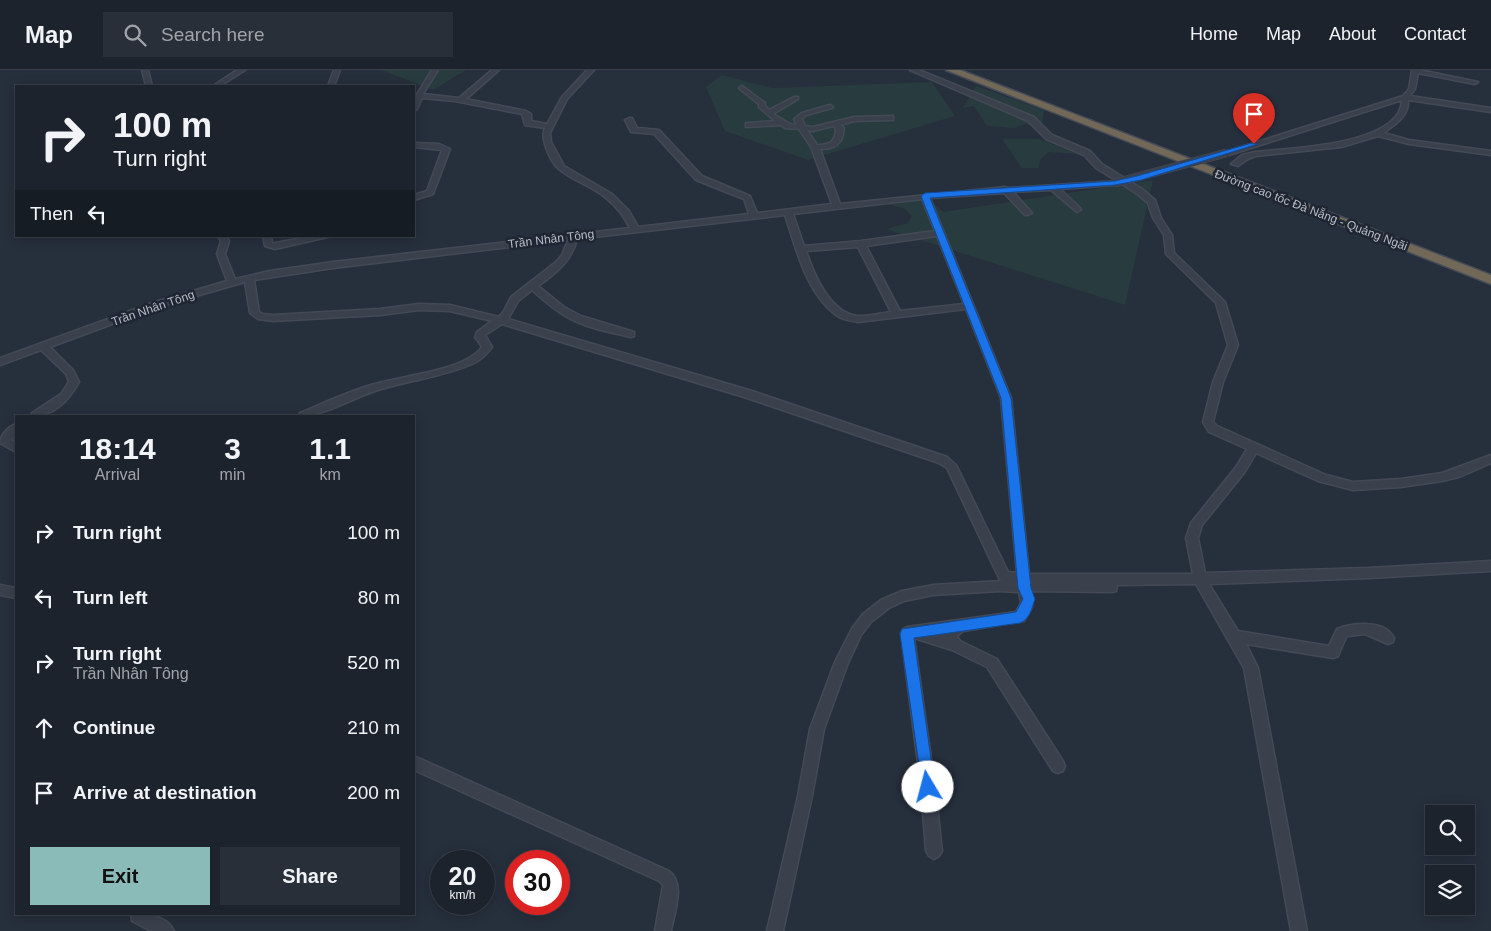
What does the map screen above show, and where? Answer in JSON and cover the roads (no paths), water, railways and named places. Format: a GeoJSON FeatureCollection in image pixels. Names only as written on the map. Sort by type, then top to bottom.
{"type":"FeatureCollection","features":[{"type":"Feature","properties":{"kind":"highway"},"geometry":{"type":"LineString","coordinates":[[941,70],[1059,108]]}},
{"type":"Feature","properties":{"kind":"highway"},"geometry":{"type":"LineString","coordinates":[[951,70],[1059,108]]}},
{"type":"Feature","properties":{"kind":"highway"},"geometry":{"type":"LineString","coordinates":[[969,70],[1077,115]]}},
{"type":"Feature","properties":{"kind":"highway"},"geometry":{"type":"LineString","coordinates":[[1015,83],[1059,108]]}},
{"type":"Feature","properties":{"kind":"highway","name":"Đường cao tốc Đà Nẵng - Quảng Ngãi"},"geometry":{"type":"LineString","coordinates":[[1077,115],[1117,135],[1491,280]]}},
{"type":"Feature","properties":{"kind":"highway","name":"Đường cao tốc Đà Nẵng - Quảng Ngãi"},"geometry":{"type":"LineString","coordinates":[[1077,115],[1162,144],[1491,270]]}},
{"type":"Feature","properties":{"kind":"street"},"geometry":{"type":"LineString","coordinates":[[145,70],[149,85]]}},
{"type":"Feature","properties":{"kind":"street"},"geometry":{"type":"LineString","coordinates":[[218,85],[242,70]]}},
{"type":"Feature","properties":{"kind":"street"},"geometry":{"type":"LineString","coordinates":[[331,85],[338,70]]}},
{"type":"Feature","properties":{"kind":"street"},"geometry":{"type":"LineString","coordinates":[[415,106],[435,70]]}},
{"type":"Feature","properties":{"kind":"street"},"geometry":{"type":"LineString","coordinates":[[461,100],[496,70]]}},
{"type":"Feature","properties":{"kind":"street"},"geometry":{"type":"LineString","coordinates":[[591,70],[564,98],[558,113],[546,133],[547,142],[561,167],[594,185],[609,196],[626,213],[635,230]]}},
{"type":"Feature","properties":{"kind":"street"},"geometry":{"type":"LineString","coordinates":[[913,70],[1032,119],[1049,137],[1087,153],[1099,166],[1133,186],[1152,202],[1157,218],[1168,235],[1170,254],[1220,302],[1232,344],[1218,382],[1208,422],[1209,425],[1254,448],[1322,478],[1353,486],[1442,477],[1455,474],[1491,459]]}},
{"type":"Feature","properties":{"kind":"street"},"geometry":{"type":"LineString","coordinates":[[1235,164],[1244,157],[1255,154],[1334,147],[1370,138],[1378,134],[1405,110],[1405,97],[1412,89],[1415,70],[1475,82]]}},
{"type":"Feature","properties":{"kind":"street"},"geometry":{"type":"LineString","coordinates":[[742,88],[763,104],[761,106],[780,123]]}},
{"type":"Feature","properties":{"kind":"street"},"geometry":{"type":"LineString","coordinates":[[419,96],[461,100],[524,112],[528,115],[528,123],[549,126]]}},
{"type":"Feature","properties":{"kind":"street"},"geometry":{"type":"LineString","coordinates":[[1405,97],[1491,110]]}},
{"type":"Feature","properties":{"kind":"street","name":"Trần Nhân Tông"},"geometry":{"type":"LineString","coordinates":[[0,362],[154,306],[249,278],[333,266],[925,196],[1005,189],[1115,183],[1226,153],[1405,97]]}},
{"type":"Feature","properties":{"kind":"street"},"geometry":{"type":"LineString","coordinates":[[769,114],[776,108],[796,98]]}},
{"type":"Feature","properties":{"kind":"street"},"geometry":{"type":"LineString","coordinates":[[830,107],[799,117],[798,119],[805,135],[815,146],[837,207]]}},
{"type":"Feature","properties":{"kind":"street"},"geometry":{"type":"LineString","coordinates":[[749,125],[780,123],[813,129],[854,119],[890,118]]}},
{"type":"Feature","properties":{"kind":"street"},"geometry":{"type":"LineString","coordinates":[[629,120],[634,130],[657,133],[699,178],[747,198],[754,216]]}},
{"type":"Feature","properties":{"kind":"street"},"geometry":{"type":"LineString","coordinates":[[815,146],[826,148],[835,144],[840,137],[840,128],[833,124]]}},
{"type":"Feature","properties":{"kind":"street"},"geometry":{"type":"LineString","coordinates":[[1378,134],[1409,142],[1491,154]]}},
{"type":"Feature","properties":{"kind":"street"},"geometry":{"type":"LineString","coordinates":[[415,145],[439,146],[446,149],[430,192],[415,198]]}},
{"type":"Feature","properties":{"kind":"street"},"geometry":{"type":"LineString","coordinates":[[1053,187],[1077,210]]}},
{"type":"Feature","properties":{"kind":"street"},"geometry":{"type":"LineString","coordinates":[[1005,189],[1028,213]]}},
{"type":"Feature","properties":{"kind":"street"},"geometry":{"type":"LineString","coordinates":[[925,196],[1006,398],[1024,583],[1029,599],[1026,610],[1020,618],[907,634],[934,851]]}},
{"type":"Feature","properties":{"kind":"street"},"geometry":{"type":"LineString","coordinates":[[788,212],[819,289],[828,301],[844,316],[858,319],[968,306]]}},
{"type":"Feature","properties":{"kind":"street"},"geometry":{"type":"LineString","coordinates":[[802,249],[861,244],[940,233]]}},
{"type":"Feature","properties":{"kind":"street"},"geometry":{"type":"LineString","coordinates":[[223,237],[225,241],[221,254],[232,283]]}},
{"type":"Feature","properties":{"kind":"street"},"geometry":{"type":"LineString","coordinates":[[267,237],[268,244],[271,246],[312,238]]}},
{"type":"Feature","properties":{"kind":"street"},"geometry":{"type":"LineString","coordinates":[[306,415],[374,388],[438,372],[470,361],[487,349],[480,334],[508,312],[510,303],[533,287],[567,257],[572,246],[573,237]]}},
{"type":"Feature","properties":{"kind":"street"},"geometry":{"type":"LineString","coordinates":[[861,244],[897,314]]}},
{"type":"Feature","properties":{"kind":"street"},"geometry":{"type":"LineString","coordinates":[[249,278],[256,313],[262,317],[380,312],[419,307],[450,308],[500,320],[748,394],[943,460],[951,465],[1004,576],[1024,583]]}},
{"type":"Feature","properties":{"kind":"street"},"geometry":{"type":"LineString","coordinates":[[533,287],[562,310],[576,318],[631,334]]}},
{"type":"Feature","properties":{"kind":"street"},"geometry":{"type":"LineString","coordinates":[[38,415],[65,397],[74,382],[70,372],[43,346]]}},
{"type":"Feature","properties":{"kind":"street"},"geometry":{"type":"LineString","coordinates":[[15,429],[4,441],[15,447]]}},
{"type":"Feature","properties":{"kind":"street"},"geometry":{"type":"LineString","coordinates":[[1254,448],[1240,470],[1198,523],[1192,538],[1202,583],[1232,636],[1243,651],[1250,668],[1299,931]]}},
{"type":"Feature","properties":{"kind":"street"},"geometry":{"type":"LineString","coordinates":[[1202,583],[1491,566]]}},
{"type":"Feature","properties":{"kind":"street"},"geometry":{"type":"LineString","coordinates":[[775,931],[817,729],[842,662],[857,631],[867,618],[885,604],[902,596],[924,591],[1024,583],[1202,583],[1491,573]]}},
{"type":"Feature","properties":{"kind":"street"},"geometry":{"type":"LineString","coordinates":[[0,590],[15,593]]}},
{"type":"Feature","properties":{"kind":"street"},"geometry":{"type":"LineString","coordinates":[[955,645],[951,639],[951,634],[958,627]]}},
{"type":"Feature","properties":{"kind":"street"},"geometry":{"type":"LineString","coordinates":[[1232,636],[1330,652],[1333,652],[1341,632],[1350,628],[1371,629],[1388,638]]}},
{"type":"Feature","properties":{"kind":"street"},"geometry":{"type":"LineString","coordinates":[[915,632],[955,645],[992,663],[1058,766]]}},
{"type":"Feature","properties":{"kind":"street"},"geometry":{"type":"LineString","coordinates":[[415,763],[664,876],[669,880],[670,885],[663,931]]}},
{"type":"Feature","properties":{"kind":"street"},"geometry":{"type":"LineString","coordinates":[[138,915],[166,931]]}}]}
